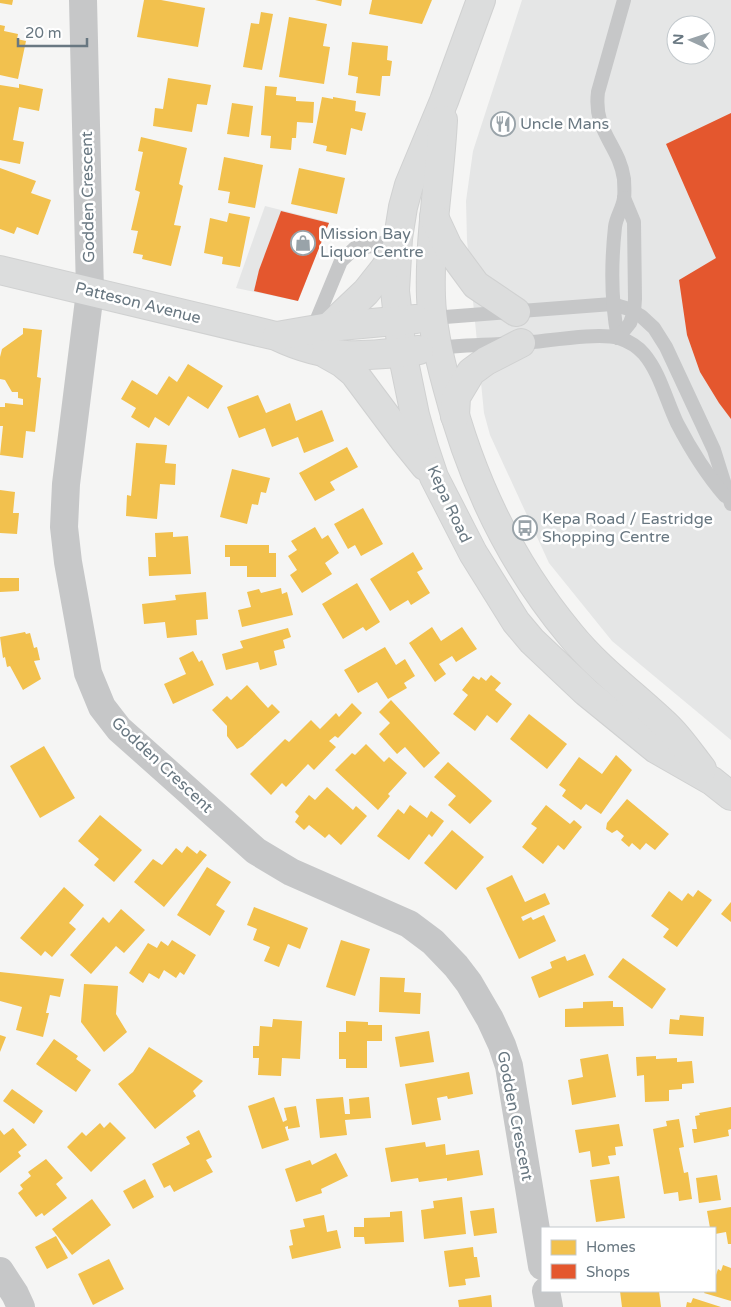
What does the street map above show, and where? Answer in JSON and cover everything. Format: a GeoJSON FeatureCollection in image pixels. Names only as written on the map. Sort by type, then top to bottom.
{"type":"FeatureCollection","features":[{"type":"Feature","properties":{"kind":"main road","name":"Kepa Road"},"geometry":{"type":"LineString","coordinates":[[482,0],[444,101],[409,185],[403,207],[398,242],[395,291],[402,352],[415,415],[434,477],[473,553],[516,622],[532,641],[586,692],[656,749],[721,788]]}},
{"type":"Feature","properties":{"kind":"main road","name":"Kepa Road"},"geometry":{"type":"LineString","coordinates":[[444,101],[441,157],[434,216],[430,295],[437,348],[455,418],[471,466],[510,547],[554,614],[597,664],[670,729],[721,788]]}},
{"type":"Feature","properties":{"kind":"main road"},"geometry":{"type":"LineString","coordinates":[[434,216],[448,247],[476,285],[516,312]]}},
{"type":"Feature","properties":{"kind":"main road"},"geometry":{"type":"LineString","coordinates":[[398,242],[385,268],[366,292],[322,337],[342,363],[354,373],[434,477]]}},
{"type":"Feature","properties":{"kind":"main road","name":"Patteson Avenue"},"geometry":{"type":"LineString","coordinates":[[0,270],[276,336],[297,346],[322,337],[399,321],[432,318]]}},
{"type":"Feature","properties":{"kind":"main road","name":"Patteson Avenue"},"geometry":{"type":"LineString","coordinates":[[322,337],[363,355],[437,348]]}},
{"type":"Feature","properties":{"kind":"main road"},"geometry":{"type":"LineString","coordinates":[[455,418],[456,397],[471,372],[486,361],[521,343]]}},
{"type":"Feature","properties":{"kind":"street","name":"Godden Crescent"},"geometry":{"type":"LineString","coordinates":[[83,0],[90,292],[66,484],[64,526],[68,562],[88,673],[102,706],[119,729],[256,851],[290,872],[409,924],[433,942],[456,966],[490,1019],[509,1066],[541,1260]]}},
{"type":"Feature","properties":{"kind":"street"},"geometry":{"type":"LineString","coordinates":[[0,1271],[15,1294],[20,1307]]}},
{"type":"Feature","properties":{"kind":"street"},"geometry":{"type":"LineString","coordinates":[[546,1292],[549,1307]]}},
{"type":"Feature","properties":{"kind":"lane"},"geometry":{"type":"LineString","coordinates":[[618,338],[612,304],[615,225],[624,198],[624,178],[620,164],[602,129],[597,104],[598,92],[623,0]]}},
{"type":"Feature","properties":{"kind":"lane"},"geometry":{"type":"LineString","coordinates":[[618,338],[630,323],[634,312],[634,222],[624,198]]}},
{"type":"Feature","properties":{"kind":"lane"},"geometry":{"type":"LineString","coordinates":[[322,337],[341,261],[355,248],[398,242]]}},
{"type":"Feature","properties":{"kind":"lane"},"geometry":{"type":"LineString","coordinates":[[432,318],[612,304],[634,312],[654,328],[666,347],[714,450],[730,502]]}},
{"type":"Feature","properties":{"kind":"lane"},"geometry":{"type":"LineString","coordinates":[[437,348],[460,344],[521,343],[597,337],[618,338],[632,344],[644,353],[654,368],[682,432],[710,478],[730,502]]}},
{"type":"Feature","properties":{"kind":"shaded area"},"geometry":{"type":"Polygon","coordinates":[[[522,0],[731,0],[731,740],[612,641],[549,563],[490,435],[484,413],[467,240],[466,201],[473,151],[522,0]]]}},
{"type":"Feature","properties":{"kind":"shaded area"},"geometry":{"type":"Polygon","coordinates":[[[265,206],[329,222],[298,301],[236,288],[265,206]]]}},
{"type":"Feature","properties":{"kind":"building: Homes"},"geometry":{"type":"Polygon","coordinates":[[[0,0],[13,0],[12,5],[0,3],[0,0]]]}},
{"type":"Feature","properties":{"kind":"building: Homes"},"geometry":{"type":"Polygon","coordinates":[[[144,0],[161,0],[205,8],[198,47],[137,37],[144,0]]]}},
{"type":"Feature","properties":{"kind":"building: Homes"},"geometry":{"type":"Polygon","coordinates":[[[315,0],[342,0],[341,6],[315,0]]]}},
{"type":"Feature","properties":{"kind":"building: Homes"},"geometry":{"type":"Polygon","coordinates":[[[372,0],[432,0],[422,24],[369,14],[372,0]]]}},
{"type":"Feature","properties":{"kind":"building: Homes"},"geometry":{"type":"Polygon","coordinates":[[[261,12],[273,14],[262,70],[243,67],[251,23],[259,24],[261,12]]]}},
{"type":"Feature","properties":{"kind":"building: Homes"},"geometry":{"type":"Polygon","coordinates":[[[289,17],[327,24],[323,46],[330,47],[324,84],[279,77],[289,17]]]}},
{"type":"Feature","properties":{"kind":"building: Homes"},"geometry":{"type":"Polygon","coordinates":[[[0,25],[5,26],[4,31],[18,34],[17,39],[26,41],[18,79],[0,75],[0,25]]]}},
{"type":"Feature","properties":{"kind":"building: Homes"},"geometry":{"type":"Polygon","coordinates":[[[352,42],[388,46],[387,60],[392,61],[390,76],[382,76],[380,96],[356,93],[358,77],[348,75],[352,42]]]}},
{"type":"Feature","properties":{"kind":"building: Homes"},"geometry":{"type":"Polygon","coordinates":[[[168,78],[211,85],[207,105],[197,104],[192,132],[153,126],[155,108],[163,109],[168,78]]]}},
{"type":"Feature","properties":{"kind":"building: Homes"},"geometry":{"type":"Polygon","coordinates":[[[19,84],[43,89],[39,111],[19,107],[13,140],[24,142],[20,164],[0,160],[0,85],[19,88],[19,84]]]}},
{"type":"Feature","properties":{"kind":"building: Homes"},"geometry":{"type":"Polygon","coordinates":[[[265,86],[277,87],[276,95],[296,97],[296,101],[314,102],[313,123],[297,122],[296,138],[292,138],[291,150],[270,148],[271,136],[261,135],[265,86]]]}},
{"type":"Feature","properties":{"kind":"building: Homes"},"geometry":{"type":"Polygon","coordinates":[[[322,97],[356,101],[355,111],[366,113],[362,131],[351,128],[346,155],[326,151],[327,146],[313,143],[322,97]]]}},
{"type":"Feature","properties":{"kind":"building: Homes"},"geometry":{"type":"Polygon","coordinates":[[[232,103],[253,106],[249,137],[227,134],[232,103]]]}},
{"type":"Feature","properties":{"kind":"building: Homes"},"geometry":{"type":"Polygon","coordinates":[[[141,137],[187,148],[179,184],[183,186],[174,225],[181,226],[171,266],[142,259],[143,255],[133,253],[138,231],[131,230],[140,192],[135,190],[143,152],[138,151],[141,137]]]}},
{"type":"Feature","properties":{"kind":"building: Homes"},"geometry":{"type":"Polygon","coordinates":[[[224,157],[263,165],[255,208],[228,203],[230,192],[218,190],[224,157]]]}},
{"type":"Feature","properties":{"kind":"building: Homes"},"geometry":{"type":"Polygon","coordinates":[[[0,168],[36,181],[31,193],[51,200],[38,235],[17,227],[14,234],[0,229],[0,168]]]}},
{"type":"Feature","properties":{"kind":"building: Homes"},"geometry":{"type":"Polygon","coordinates":[[[299,168],[345,178],[337,214],[291,204],[299,168]]]}},
{"type":"Feature","properties":{"kind":"building: Homes"},"geometry":{"type":"Polygon","coordinates":[[[229,213],[250,217],[240,267],[222,264],[223,257],[204,253],[210,218],[227,222],[229,213]]]}},
{"type":"Feature","properties":{"kind":"building: Homes"},"geometry":{"type":"Polygon","coordinates":[[[23,328],[42,330],[37,377],[41,378],[35,432],[26,431],[23,458],[0,455],[3,426],[0,426],[0,407],[5,407],[5,403],[23,405],[23,399],[18,398],[18,392],[12,392],[5,380],[0,379],[0,357],[2,349],[23,334],[23,328]]]}},
{"type":"Feature","properties":{"kind":"building: Homes"},"geometry":{"type":"Polygon","coordinates":[[[188,364],[223,386],[208,409],[188,396],[169,426],[155,417],[149,428],[131,417],[136,408],[121,399],[132,380],[157,395],[169,376],[177,382],[188,364]]]}},
{"type":"Feature","properties":{"kind":"building: Homes"},"geometry":{"type":"Polygon","coordinates":[[[258,395],[266,413],[290,403],[296,421],[322,410],[334,441],[304,453],[298,437],[272,447],[265,428],[239,438],[227,407],[258,395]]]}},
{"type":"Feature","properties":{"kind":"building: Homes"},"geometry":{"type":"Polygon","coordinates":[[[136,443],[167,445],[165,463],[176,464],[175,485],[160,484],[157,519],[126,516],[127,495],[131,496],[136,443]]]}},
{"type":"Feature","properties":{"kind":"building: Homes"},"geometry":{"type":"Polygon","coordinates":[[[347,447],[358,467],[330,482],[335,490],[315,501],[299,473],[347,447]]]}},
{"type":"Feature","properties":{"kind":"building: Homes"},"geometry":{"type":"Polygon","coordinates":[[[232,469],[270,478],[266,493],[261,492],[258,505],[252,504],[247,524],[220,517],[232,469]]]}},
{"type":"Feature","properties":{"kind":"building: Homes"},"geometry":{"type":"Polygon","coordinates":[[[0,490],[15,492],[13,513],[19,513],[17,534],[0,533],[0,490]]]}},
{"type":"Feature","properties":{"kind":"building: Homes"},"geometry":{"type":"Polygon","coordinates":[[[363,508],[383,544],[361,556],[355,545],[348,549],[334,524],[363,508]]]}},
{"type":"Feature","properties":{"kind":"building: Homes"},"geometry":{"type":"Polygon","coordinates":[[[315,527],[322,539],[328,535],[339,553],[325,563],[332,574],[302,593],[290,575],[297,570],[288,556],[297,550],[291,541],[315,527]]]}},
{"type":"Feature","properties":{"kind":"building: Homes"},"geometry":{"type":"Polygon","coordinates":[[[173,532],[173,537],[188,536],[191,574],[149,576],[148,557],[156,557],[155,533],[173,532]]]}},
{"type":"Feature","properties":{"kind":"building: Homes"},"geometry":{"type":"Polygon","coordinates":[[[225,545],[269,545],[269,553],[276,553],[276,577],[247,577],[247,566],[230,566],[230,557],[225,557],[225,545]]]}},
{"type":"Feature","properties":{"kind":"building: Homes"},"geometry":{"type":"Polygon","coordinates":[[[413,552],[423,569],[417,572],[430,593],[411,605],[408,600],[390,611],[370,579],[413,552]]]}},
{"type":"Feature","properties":{"kind":"building: Homes"},"geometry":{"type":"Polygon","coordinates":[[[0,578],[19,578],[19,591],[0,592],[0,578]]]}},
{"type":"Feature","properties":{"kind":"building: Homes"},"geometry":{"type":"Polygon","coordinates":[[[357,583],[380,622],[366,631],[363,627],[343,639],[322,604],[357,583]]]}},
{"type":"Feature","properties":{"kind":"building: Homes"},"geometry":{"type":"Polygon","coordinates":[[[281,588],[282,594],[287,592],[293,615],[242,627],[238,610],[251,607],[247,592],[259,589],[261,593],[281,588]]]}},
{"type":"Feature","properties":{"kind":"building: Homes"},"geometry":{"type":"Polygon","coordinates":[[[206,592],[208,619],[196,620],[197,635],[167,638],[165,622],[144,624],[142,604],[176,600],[175,595],[206,592]]]}},
{"type":"Feature","properties":{"kind":"building: Homes"},"geometry":{"type":"Polygon","coordinates":[[[432,627],[441,641],[462,627],[477,649],[456,662],[452,656],[439,664],[446,674],[435,682],[409,643],[432,627]]]}},
{"type":"Feature","properties":{"kind":"building: Homes"},"geometry":{"type":"Polygon","coordinates":[[[288,628],[291,637],[283,640],[285,648],[274,651],[277,665],[260,670],[258,662],[226,670],[222,654],[243,648],[240,641],[288,628]]]}},
{"type":"Feature","properties":{"kind":"building: Homes"},"geometry":{"type":"Polygon","coordinates":[[[25,632],[26,634],[30,633],[34,648],[37,647],[40,660],[34,661],[41,679],[23,690],[10,666],[7,667],[5,657],[3,658],[0,637],[25,632]]]}},
{"type":"Feature","properties":{"kind":"building: Homes"},"geometry":{"type":"Polygon","coordinates":[[[385,647],[396,665],[405,659],[415,676],[404,683],[407,688],[388,699],[377,682],[358,693],[344,670],[385,647]]]}},
{"type":"Feature","properties":{"kind":"building: Homes"},"geometry":{"type":"Polygon","coordinates":[[[193,651],[199,662],[202,660],[214,685],[173,704],[164,684],[186,674],[179,658],[193,651]]]}},
{"type":"Feature","properties":{"kind":"building: Homes"},"geometry":{"type":"Polygon","coordinates":[[[491,675],[501,683],[495,690],[512,704],[497,723],[487,715],[475,731],[453,714],[468,695],[462,690],[473,676],[479,680],[481,677],[486,681],[491,675]]]}},
{"type":"Feature","properties":{"kind":"building: Homes"},"geometry":{"type":"Polygon","coordinates":[[[247,685],[268,708],[272,704],[280,712],[243,746],[237,749],[227,736],[227,726],[212,710],[227,696],[231,700],[247,685]]]}},
{"type":"Feature","properties":{"kind":"building: Homes"},"geometry":{"type":"Polygon","coordinates":[[[391,700],[440,753],[424,768],[405,747],[397,754],[379,734],[390,723],[379,712],[391,700]]]}},
{"type":"Feature","properties":{"kind":"building: Homes"},"geometry":{"type":"Polygon","coordinates":[[[352,703],[362,713],[338,738],[335,736],[329,741],[336,747],[314,770],[308,764],[286,787],[282,783],[271,795],[250,774],[285,739],[289,742],[311,720],[320,729],[336,713],[339,717],[352,703]]]}},
{"type":"Feature","properties":{"kind":"building: Homes"},"geometry":{"type":"Polygon","coordinates":[[[529,714],[567,744],[547,769],[510,739],[529,714]]]}},
{"type":"Feature","properties":{"kind":"building: Homes"},"geometry":{"type":"Polygon","coordinates":[[[366,744],[384,762],[389,757],[407,773],[388,794],[390,796],[378,810],[335,770],[352,753],[355,755],[366,744]]]}},
{"type":"Feature","properties":{"kind":"building: Homes"},"geometry":{"type":"Polygon","coordinates":[[[44,746],[75,798],[40,818],[10,766],[44,746]]]}},
{"type":"Feature","properties":{"kind":"building: Homes"},"geometry":{"type":"Polygon","coordinates":[[[616,755],[632,770],[601,814],[586,804],[581,810],[562,796],[566,790],[559,785],[579,757],[602,774],[616,755]]]}},
{"type":"Feature","properties":{"kind":"building: Homes"},"geometry":{"type":"Polygon","coordinates":[[[448,762],[492,801],[470,824],[448,805],[456,796],[434,777],[448,762]]]}},
{"type":"Feature","properties":{"kind":"building: Homes"},"geometry":{"type":"Polygon","coordinates":[[[327,787],[353,810],[356,806],[367,816],[341,845],[329,834],[325,838],[309,825],[304,830],[295,822],[299,816],[295,812],[309,795],[315,800],[327,787]]]}},
{"type":"Feature","properties":{"kind":"building: Homes"},"geometry":{"type":"Polygon","coordinates":[[[627,799],[669,834],[655,850],[646,843],[640,850],[632,843],[629,847],[621,840],[624,836],[617,830],[612,833],[606,829],[607,823],[627,799]]]}},
{"type":"Feature","properties":{"kind":"building: Homes"},"geometry":{"type":"Polygon","coordinates":[[[410,805],[427,818],[431,811],[444,821],[432,837],[429,834],[409,860],[377,836],[398,809],[404,814],[410,805]]]}},
{"type":"Feature","properties":{"kind":"building: Homes"},"geometry":{"type":"Polygon","coordinates":[[[546,805],[570,824],[574,820],[582,827],[564,850],[558,845],[543,864],[522,847],[537,828],[531,824],[546,805]]]}},
{"type":"Feature","properties":{"kind":"building: Homes"},"geometry":{"type":"Polygon","coordinates":[[[100,815],[142,850],[114,882],[94,865],[99,859],[78,841],[100,815]]]}},
{"type":"Feature","properties":{"kind":"building: Homes"},"geometry":{"type":"Polygon","coordinates":[[[452,830],[484,857],[456,890],[424,863],[452,830]]]}},
{"type":"Feature","properties":{"kind":"building: Homes"},"geometry":{"type":"Polygon","coordinates":[[[187,846],[197,854],[200,850],[207,855],[164,907],[134,882],[153,859],[162,865],[176,848],[182,853],[187,846]]]}},
{"type":"Feature","properties":{"kind":"building: Homes"},"geometry":{"type":"Polygon","coordinates":[[[207,867],[231,882],[216,905],[225,911],[210,936],[177,915],[207,867]]]}},
{"type":"Feature","properties":{"kind":"building: Homes"},"geometry":{"type":"Polygon","coordinates":[[[512,875],[525,902],[545,893],[550,904],[521,917],[523,921],[531,917],[533,920],[544,915],[556,941],[519,959],[486,888],[512,875]]]}},
{"type":"Feature","properties":{"kind":"building: Homes"},"geometry":{"type":"Polygon","coordinates":[[[64,887],[84,905],[69,923],[76,929],[52,957],[45,951],[41,956],[20,938],[64,887]]]}},
{"type":"Feature","properties":{"kind":"building: Homes"},"geometry":{"type":"Polygon","coordinates":[[[698,890],[712,900],[677,947],[663,937],[669,929],[651,916],[669,891],[682,901],[688,893],[693,897],[698,890]]]}},
{"type":"Feature","properties":{"kind":"building: Homes"},"geometry":{"type":"Polygon","coordinates":[[[731,902],[731,922],[721,914],[731,902]]]}},
{"type":"Feature","properties":{"kind":"building: Homes"},"geometry":{"type":"Polygon","coordinates":[[[254,907],[308,928],[300,949],[288,944],[279,967],[264,961],[270,947],[253,940],[257,929],[247,925],[254,907]]]}},
{"type":"Feature","properties":{"kind":"building: Homes"},"geometry":{"type":"Polygon","coordinates":[[[121,909],[145,930],[124,953],[116,946],[91,974],[70,955],[103,917],[109,923],[121,909]]]}},
{"type":"Feature","properties":{"kind":"building: Homes"},"geometry":{"type":"Polygon","coordinates":[[[172,940],[196,955],[184,975],[180,972],[176,978],[164,970],[159,979],[149,973],[143,983],[129,973],[148,943],[157,948],[161,941],[168,946],[172,940]]]}},
{"type":"Feature","properties":{"kind":"building: Homes"},"geometry":{"type":"Polygon","coordinates":[[[341,940],[370,949],[355,996],[326,987],[341,940]]]}},
{"type":"Feature","properties":{"kind":"building: Homes"},"geometry":{"type":"Polygon","coordinates":[[[585,954],[594,975],[539,998],[531,977],[552,968],[550,962],[565,956],[567,961],[585,954]]]}},
{"type":"Feature","properties":{"kind":"building: Homes"},"geometry":{"type":"Polygon","coordinates":[[[623,958],[666,989],[652,1009],[608,977],[623,958]]]}},
{"type":"Feature","properties":{"kind":"building: Homes"},"geometry":{"type":"Polygon","coordinates":[[[0,972],[64,979],[60,997],[50,995],[46,1013],[49,1013],[43,1037],[16,1030],[22,1007],[0,1001],[0,972]]]}},
{"type":"Feature","properties":{"kind":"building: Homes"},"geometry":{"type":"Polygon","coordinates":[[[380,977],[405,978],[404,992],[421,993],[420,1014],[379,1012],[380,977]]]}},
{"type":"Feature","properties":{"kind":"building: Homes"},"geometry":{"type":"Polygon","coordinates":[[[84,984],[118,986],[116,1014],[127,1032],[104,1052],[81,1022],[84,984]]]}},
{"type":"Feature","properties":{"kind":"building: Homes"},"geometry":{"type":"Polygon","coordinates":[[[613,1001],[613,1007],[623,1007],[624,1026],[565,1027],[565,1009],[583,1008],[583,1002],[613,1001]]]}},
{"type":"Feature","properties":{"kind":"building: Homes"},"geometry":{"type":"Polygon","coordinates":[[[680,1015],[704,1017],[703,1036],[669,1034],[670,1019],[679,1020],[680,1015]]]}},
{"type":"Feature","properties":{"kind":"building: Homes"},"geometry":{"type":"Polygon","coordinates":[[[273,1019],[302,1021],[300,1059],[282,1058],[281,1076],[258,1075],[259,1058],[253,1058],[253,1046],[259,1046],[260,1026],[272,1027],[273,1019]]]}},
{"type":"Feature","properties":{"kind":"building: Homes"},"geometry":{"type":"Polygon","coordinates":[[[346,1021],[368,1022],[368,1025],[382,1025],[382,1041],[367,1041],[367,1068],[346,1068],[346,1059],[339,1059],[339,1032],[346,1032],[346,1021]]]}},
{"type":"Feature","properties":{"kind":"building: Homes"},"geometry":{"type":"Polygon","coordinates":[[[429,1031],[434,1062],[400,1067],[395,1037],[429,1031]]]}},
{"type":"Feature","properties":{"kind":"building: Homes"},"geometry":{"type":"Polygon","coordinates":[[[0,1035],[6,1037],[0,1052],[0,1035]]]}},
{"type":"Feature","properties":{"kind":"building: Homes"},"geometry":{"type":"Polygon","coordinates":[[[54,1039],[78,1056],[76,1059],[91,1070],[76,1092],[36,1064],[54,1039]]]}},
{"type":"Feature","properties":{"kind":"building: Homes"},"geometry":{"type":"Polygon","coordinates":[[[149,1047],[203,1081],[193,1091],[196,1096],[155,1129],[118,1084],[133,1072],[149,1047]]]}},
{"type":"Feature","properties":{"kind":"building: Homes"},"geometry":{"type":"Polygon","coordinates":[[[608,1054],[616,1097],[572,1105],[568,1080],[583,1077],[580,1059],[608,1054]]]}},
{"type":"Feature","properties":{"kind":"building: Homes"},"geometry":{"type":"Polygon","coordinates":[[[656,1056],[656,1059],[677,1058],[677,1062],[692,1061],[694,1083],[682,1084],[682,1089],[669,1090],[669,1101],[645,1102],[644,1075],[637,1076],[636,1057],[656,1056]]]}},
{"type":"Feature","properties":{"kind":"building: Homes"},"geometry":{"type":"Polygon","coordinates":[[[469,1072],[473,1094],[448,1099],[447,1096],[437,1098],[441,1120],[412,1125],[405,1084],[469,1072]]]}},
{"type":"Feature","properties":{"kind":"building: Homes"},"geometry":{"type":"Polygon","coordinates":[[[12,1089],[43,1111],[34,1124],[3,1101],[12,1089]]]}},
{"type":"Feature","properties":{"kind":"building: Homes"},"geometry":{"type":"Polygon","coordinates":[[[274,1097],[283,1122],[287,1120],[284,1108],[296,1106],[300,1127],[288,1129],[288,1126],[285,1127],[289,1140],[262,1149],[248,1106],[274,1097]]]}},
{"type":"Feature","properties":{"kind":"building: Homes"},"geometry":{"type":"Polygon","coordinates":[[[343,1097],[345,1114],[350,1114],[349,1099],[369,1097],[371,1118],[345,1120],[347,1135],[320,1138],[316,1099],[343,1097]]]}},
{"type":"Feature","properties":{"kind":"building: Homes"},"geometry":{"type":"Polygon","coordinates":[[[731,1107],[731,1129],[728,1130],[729,1136],[694,1143],[692,1129],[697,1129],[695,1116],[700,1115],[699,1113],[731,1107]]]}},
{"type":"Feature","properties":{"kind":"building: Homes"},"geometry":{"type":"Polygon","coordinates":[[[679,1119],[684,1147],[679,1148],[684,1173],[688,1172],[692,1199],[679,1201],[678,1192],[664,1194],[653,1129],[667,1126],[666,1121],[679,1119]]]}},
{"type":"Feature","properties":{"kind":"building: Homes"},"geometry":{"type":"Polygon","coordinates":[[[110,1122],[126,1138],[91,1172],[67,1147],[82,1132],[86,1136],[100,1123],[104,1128],[110,1122]]]}},
{"type":"Feature","properties":{"kind":"building: Homes"},"geometry":{"type":"Polygon","coordinates":[[[619,1124],[623,1146],[615,1147],[616,1155],[608,1156],[610,1164],[592,1167],[590,1151],[579,1153],[575,1130],[619,1124]]]}},
{"type":"Feature","properties":{"kind":"building: Homes"},"geometry":{"type":"Polygon","coordinates":[[[13,1128],[27,1145],[18,1152],[21,1156],[0,1173],[0,1130],[4,1135],[13,1128]]]}},
{"type":"Feature","properties":{"kind":"building: Homes"},"geometry":{"type":"Polygon","coordinates":[[[199,1130],[212,1157],[206,1160],[213,1172],[174,1192],[170,1185],[164,1188],[152,1164],[190,1144],[186,1137],[199,1130]]]}},
{"type":"Feature","properties":{"kind":"building: Homes"},"geometry":{"type":"Polygon","coordinates":[[[425,1142],[426,1147],[445,1144],[446,1155],[479,1150],[483,1175],[447,1181],[447,1178],[419,1182],[418,1178],[391,1182],[385,1148],[425,1142]]]}},
{"type":"Feature","properties":{"kind":"building: Homes"},"geometry":{"type":"Polygon","coordinates":[[[336,1153],[348,1176],[321,1189],[322,1193],[296,1202],[285,1169],[310,1160],[312,1165],[336,1153]]]}},
{"type":"Feature","properties":{"kind":"building: Homes"},"geometry":{"type":"Polygon","coordinates":[[[46,1159],[63,1178],[56,1184],[67,1198],[44,1216],[42,1213],[36,1217],[18,1193],[23,1189],[20,1185],[31,1176],[28,1172],[46,1159]]]}},
{"type":"Feature","properties":{"kind":"building: Homes"},"geometry":{"type":"Polygon","coordinates":[[[717,1175],[721,1200],[699,1203],[696,1178],[717,1175]]]}},
{"type":"Feature","properties":{"kind":"building: Homes"},"geometry":{"type":"Polygon","coordinates":[[[619,1176],[625,1218],[596,1222],[590,1180],[619,1176]]]}},
{"type":"Feature","properties":{"kind":"building: Homes"},"geometry":{"type":"Polygon","coordinates":[[[145,1179],[154,1197],[133,1209],[123,1191],[145,1179]]]}},
{"type":"Feature","properties":{"kind":"building: Homes"},"geometry":{"type":"Polygon","coordinates":[[[462,1197],[466,1234],[424,1239],[421,1210],[434,1208],[433,1201],[462,1197]]]}},
{"type":"Feature","properties":{"kind":"building: Homes"},"geometry":{"type":"Polygon","coordinates":[[[92,1199],[111,1225],[72,1255],[52,1229],[92,1199]]]}},
{"type":"Feature","properties":{"kind":"building: Homes"},"geometry":{"type":"Polygon","coordinates":[[[731,1207],[731,1244],[728,1244],[726,1232],[716,1234],[716,1227],[710,1227],[707,1211],[731,1207]]]}},
{"type":"Feature","properties":{"kind":"building: Homes"},"geometry":{"type":"Polygon","coordinates":[[[494,1208],[497,1233],[474,1236],[470,1211],[494,1208]]]}},
{"type":"Feature","properties":{"kind":"building: Homes"},"geometry":{"type":"Polygon","coordinates":[[[402,1211],[404,1242],[365,1244],[364,1237],[354,1237],[354,1227],[364,1227],[364,1218],[390,1217],[390,1212],[402,1211]]]}},
{"type":"Feature","properties":{"kind":"building: Homes"},"geometry":{"type":"Polygon","coordinates":[[[324,1215],[327,1232],[337,1230],[341,1248],[292,1259],[289,1246],[293,1245],[290,1230],[305,1227],[303,1219],[324,1215]]]}},
{"type":"Feature","properties":{"kind":"building: Homes"},"geometry":{"type":"Polygon","coordinates":[[[56,1236],[68,1258],[47,1269],[35,1247],[56,1236]]]}},
{"type":"Feature","properties":{"kind":"building: Homes"},"geometry":{"type":"Polygon","coordinates":[[[473,1247],[474,1257],[477,1257],[480,1277],[465,1279],[466,1285],[449,1287],[444,1251],[473,1247]]]}},
{"type":"Feature","properties":{"kind":"building: Homes"},"geometry":{"type":"Polygon","coordinates":[[[109,1259],[124,1289],[93,1305],[78,1274],[109,1259]]]}},
{"type":"Feature","properties":{"kind":"building: Homes"},"geometry":{"type":"Polygon","coordinates":[[[723,1265],[731,1268],[731,1301],[704,1293],[716,1292],[716,1275],[718,1269],[721,1271],[723,1265]]]}},
{"type":"Feature","properties":{"kind":"building: Homes"},"geometry":{"type":"Polygon","coordinates":[[[620,1292],[659,1292],[661,1307],[622,1307],[620,1292]]]}},
{"type":"Feature","properties":{"kind":"building: Homes"},"geometry":{"type":"Polygon","coordinates":[[[491,1295],[492,1307],[459,1307],[458,1300],[491,1295]]]}},
{"type":"Feature","properties":{"kind":"building: Homes"},"geometry":{"type":"Polygon","coordinates":[[[693,1298],[721,1307],[686,1307],[687,1302],[691,1303],[693,1298]]]}},
{"type":"Feature","properties":{"kind":"building: Shops"},"geometry":{"type":"Polygon","coordinates":[[[731,113],[731,419],[700,372],[687,335],[679,280],[716,258],[666,144],[731,113]]]}},
{"type":"Feature","properties":{"kind":"building: Shops"},"geometry":{"type":"Polygon","coordinates":[[[281,211],[329,223],[298,301],[254,291],[259,270],[281,211]]]}},
{"type":"Feature","properties":{"kind":"place","name":"Uncle Mans"},"geometry":{"type":"Point","coordinates":[503,124]}},
{"type":"Feature","properties":{"kind":"place","name":"Mission Bay Liquor Centre"},"geometry":{"type":"Point","coordinates":[303,243]}},
{"type":"Feature","properties":{"kind":"place","name":"Kepa Road / Eastridge Shopping Centre"},"geometry":{"type":"Point","coordinates":[525,528]}}]}
